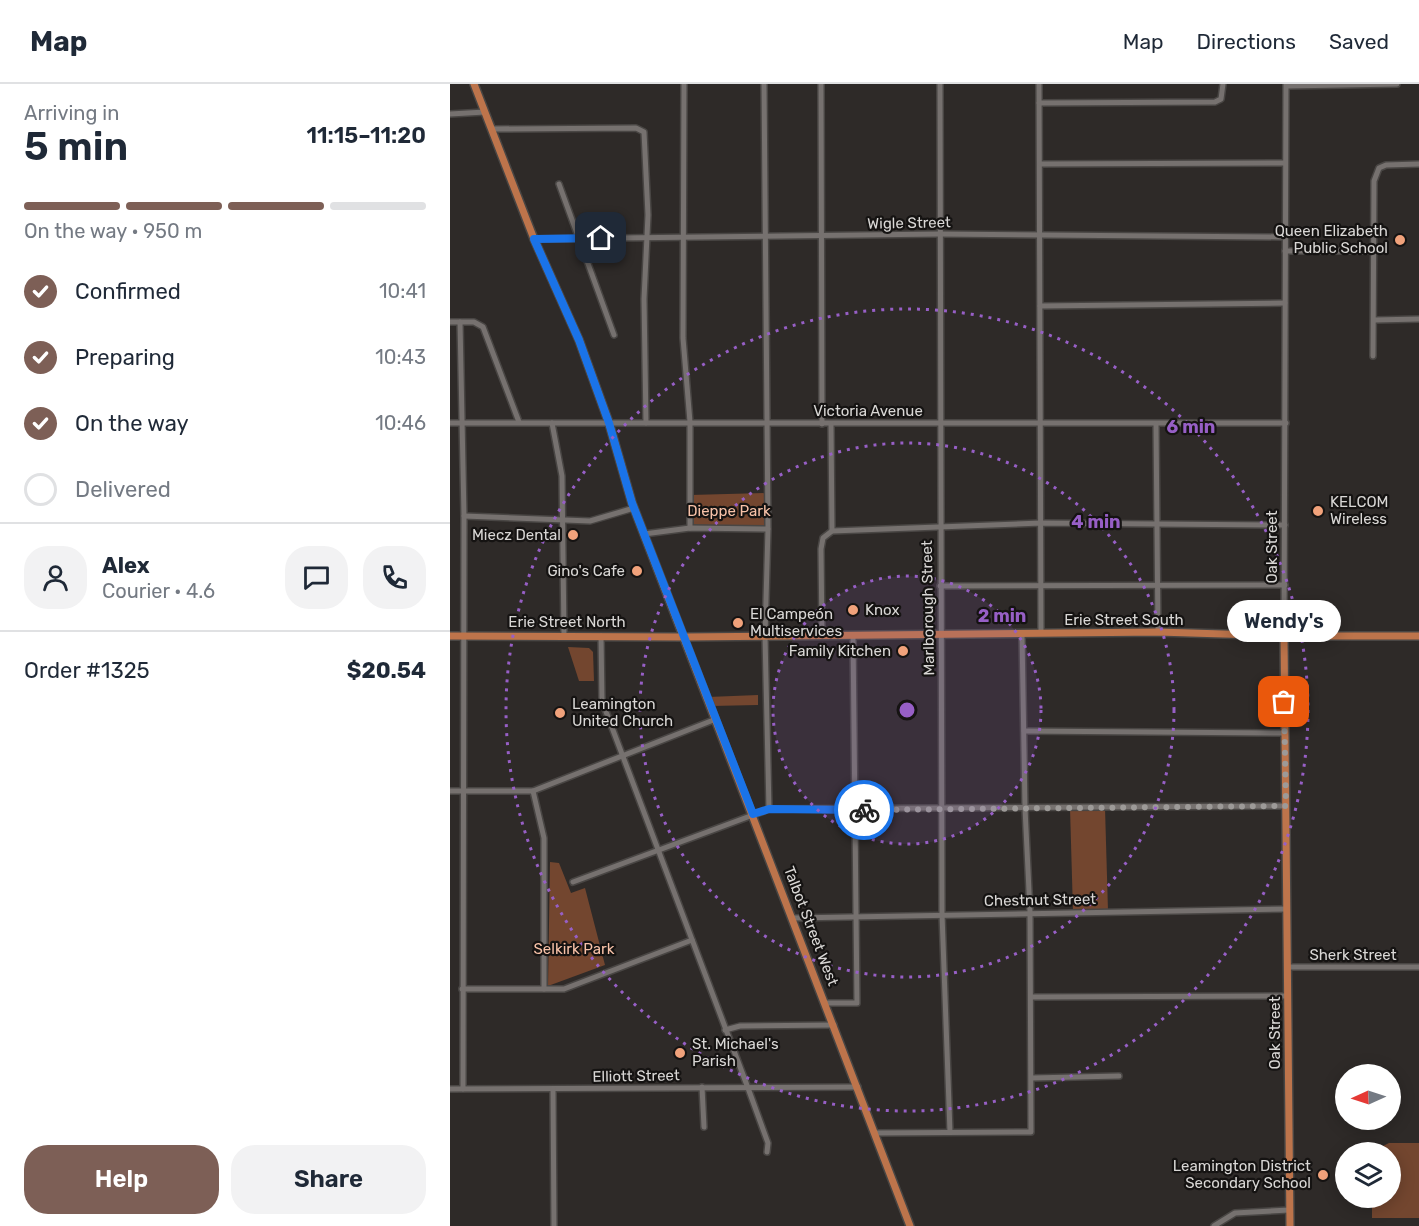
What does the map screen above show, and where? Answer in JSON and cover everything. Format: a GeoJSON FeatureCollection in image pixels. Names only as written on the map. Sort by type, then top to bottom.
{"type":"FeatureCollection","features":[{"type":"Feature","properties":{"kind":"main road","name":"Talbot Street West"},"geometry":{"type":"LineString","coordinates":[[474,84],[534,239],[579,340],[609,423],[634,508],[910,1226]]}},
{"type":"Feature","properties":{"kind":"main road","name":"Erie Street South"},"geometry":{"type":"LineString","coordinates":[[684,637],[1158,632],[1284,636],[1419,636]]}},
{"type":"Feature","properties":{"kind":"main road","name":"Erie Street North"},"geometry":{"type":"LineString","coordinates":[[450,636],[684,637]]}},
{"type":"Feature","properties":{"kind":"main road","name":"Oak Street"},"geometry":{"type":"LineString","coordinates":[[1284,636],[1290,1226]]}},
{"type":"Feature","properties":{"kind":"street"},"geometry":{"type":"LineString","coordinates":[[684,84],[683,338],[690,422],[690,528]]}},
{"type":"Feature","properties":{"kind":"street"},"geometry":{"type":"LineString","coordinates":[[764,84],[765,422],[768,528],[765,636],[769,809]]}},
{"type":"Feature","properties":{"kind":"street"},"geometry":{"type":"LineString","coordinates":[[821,84],[822,424]]}},
{"type":"Feature","properties":{"kind":"street","name":"Marlborough Street"},"geometry":{"type":"LineString","coordinates":[[940,84],[942,914],[950,1132]]}},
{"type":"Feature","properties":{"kind":"street"},"geometry":{"type":"LineString","coordinates":[[1039,103],[1215,102],[1221,99],[1223,84]]}},
{"type":"Feature","properties":{"kind":"street"},"geometry":{"type":"LineString","coordinates":[[1287,85],[1397,84]]}},
{"type":"Feature","properties":{"kind":"street"},"geometry":{"type":"LineString","coordinates":[[1039,85],[1041,633]]}},
{"type":"Feature","properties":{"kind":"street","name":"Oak Street"},"geometry":{"type":"LineString","coordinates":[[1284,636],[1287,85]]}},
{"type":"Feature","properties":{"kind":"street"},"geometry":{"type":"LineString","coordinates":[[450,114],[484,112]]}},
{"type":"Feature","properties":{"kind":"street"},"geometry":{"type":"LineString","coordinates":[[492,129],[641,129],[645,132],[646,423]]}},
{"type":"Feature","properties":{"kind":"street"},"geometry":{"type":"LineString","coordinates":[[1040,164],[1285,163]]}},
{"type":"Feature","properties":{"kind":"street"},"geometry":{"type":"LineString","coordinates":[[1373,356],[1374,182],[1379,168],[1386,165],[1419,164]]}},
{"type":"Feature","properties":{"kind":"street"},"geometry":{"type":"LineString","coordinates":[[559,184],[614,335]]}},
{"type":"Feature","properties":{"kind":"street","name":"Wigle Street"},"geometry":{"type":"LineString","coordinates":[[534,239],[939,234],[1285,237]]}},
{"type":"Feature","properties":{"kind":"street"},"geometry":{"type":"LineString","coordinates":[[1285,252],[1373,251]]}},
{"type":"Feature","properties":{"kind":"street"},"geometry":{"type":"LineString","coordinates":[[1040,306],[1285,303]]}},
{"type":"Feature","properties":{"kind":"street"},"geometry":{"type":"LineString","coordinates":[[1375,320],[1419,320]]}},
{"type":"Feature","properties":{"kind":"street"},"geometry":{"type":"LineString","coordinates":[[450,322],[474,322],[483,327],[519,422]]}},
{"type":"Feature","properties":{"kind":"street"},"geometry":{"type":"LineString","coordinates":[[460,322],[464,516],[463,1089]]}},
{"type":"Feature","properties":{"kind":"street","name":"Victoria Avenue"},"geometry":{"type":"LineString","coordinates":[[450,423],[1286,423]]}},
{"type":"Feature","properties":{"kind":"street"},"geometry":{"type":"LineString","coordinates":[[552,423],[562,476],[564,635]]}},
{"type":"Feature","properties":{"kind":"street"},"geometry":{"type":"LineString","coordinates":[[831,424],[832,531]]}},
{"type":"Feature","properties":{"kind":"street"},"geometry":{"type":"LineString","coordinates":[[1156,424],[1158,632]]}},
{"type":"Feature","properties":{"kind":"street"},"geometry":{"type":"LineString","coordinates":[[464,516],[591,521],[634,508]]}},
{"type":"Feature","properties":{"kind":"street"},"geometry":{"type":"LineString","coordinates":[[822,636],[823,538],[832,531],[1041,523],[1285,525]]}},
{"type":"Feature","properties":{"kind":"street"},"geometry":{"type":"LineString","coordinates":[[644,534],[690,528],[768,528]]}},
{"type":"Feature","properties":{"kind":"street"},"geometry":{"type":"LineString","coordinates":[[940,586],[1285,585]]}},
{"type":"Feature","properties":{"kind":"street"},"geometry":{"type":"LineString","coordinates":[[874,1133],[1031,1132],[1032,997],[1025,808],[1022,633]]}},
{"type":"Feature","properties":{"kind":"street"},"geometry":{"type":"LineString","coordinates":[[601,636],[602,701],[748,1088],[768,1143],[767,1152]]}},
{"type":"Feature","properties":{"kind":"street"},"geometry":{"type":"LineString","coordinates":[[826,1003],[857,1003],[853,636]]}},
{"type":"Feature","properties":{"kind":"street"},"geometry":{"type":"LineString","coordinates":[[450,791],[533,791],[716,719]]}},
{"type":"Feature","properties":{"kind":"street"},"geometry":{"type":"LineString","coordinates":[[1024,731],[1285,733]]}},
{"type":"Feature","properties":{"kind":"street"},"geometry":{"type":"LineString","coordinates":[[533,791],[544,838],[544,989]]}},
{"type":"Feature","properties":{"kind":"street"},"geometry":{"type":"LineString","coordinates":[[573,882],[769,809],[1286,806]]}},
{"type":"Feature","properties":{"kind":"street","name":"Chestnut Street"},"geometry":{"type":"LineString","coordinates":[[793,918],[1287,909]]}},
{"type":"Feature","properties":{"kind":"street"},"geometry":{"type":"LineString","coordinates":[[462,989],[564,989],[692,940]]}},
{"type":"Feature","properties":{"kind":"street","name":"Sherk Street"},"geometry":{"type":"LineString","coordinates":[[1288,967],[1419,967]]}},
{"type":"Feature","properties":{"kind":"street"},"geometry":{"type":"LineString","coordinates":[[1032,997],[1288,996]]}},
{"type":"Feature","properties":{"kind":"street"},"geometry":{"type":"LineString","coordinates":[[725,1030],[740,1026],[834,1025]]}},
{"type":"Feature","properties":{"kind":"street"},"geometry":{"type":"LineString","coordinates":[[1032,1078],[1119,1076]]}},
{"type":"Feature","properties":{"kind":"street","name":"Elliott Street"},"geometry":{"type":"LineString","coordinates":[[450,1089],[858,1087]]}},
{"type":"Feature","properties":{"kind":"street"},"geometry":{"type":"LineString","coordinates":[[702,1088],[704,1128]]}},
{"type":"Feature","properties":{"kind":"street"},"geometry":{"type":"LineString","coordinates":[[553,1089],[554,1226]]}},
{"type":"Feature","properties":{"kind":"street"},"geometry":{"type":"LineString","coordinates":[[1214,1226],[1235,1213],[1289,1210]]}},
{"type":"Feature","properties":{"kind":"green space","name":"Dieppe Park"},"geometry":{"type":"Polygon","coordinates":[[[767,493],[768,529],[690,528],[690,495],[767,493]]]}},
{"type":"Feature","properties":{"kind":"green space"},"geometry":{"type":"Polygon","coordinates":[[[568,647],[589,648],[593,652],[594,681],[579,681],[568,647]]]}},
{"type":"Feature","properties":{"kind":"green space"},"geometry":{"type":"Polygon","coordinates":[[[758,695],[758,705],[711,706],[708,697],[758,695]]]}},
{"type":"Feature","properties":{"kind":"green space"},"geometry":{"type":"Polygon","coordinates":[[[1070,808],[1105,808],[1108,911],[1073,912],[1070,808]]]}},
{"type":"Feature","properties":{"kind":"green space","name":"Selkirk Park"},"geometry":{"type":"Polygon","coordinates":[[[550,862],[559,863],[571,893],[585,888],[605,965],[548,986],[550,862]]]}},
{"type":"Feature","properties":{"kind":"green space"},"geometry":{"type":"Polygon","coordinates":[[[1401,1143],[1419,1143],[1419,1218],[1372,1218],[1372,1208],[1401,1208],[1401,1143]]]}},
{"type":"Feature","properties":{"kind":"way so far"},"geometry":{"type":"LineString","coordinates":[[864,810],[1286,806],[1284,702]]}},
{"type":"Feature","properties":{"kind":"place","name":"Queen Elizabeth Public School"},"geometry":{"type":"Point","coordinates":[1400,240]}},
{"type":"Feature","properties":{"kind":"place","name":"KELCOM Wireless"},"geometry":{"type":"Point","coordinates":[1318,511]}},
{"type":"Feature","properties":{"kind":"place","name":"Miecz Dental"},"geometry":{"type":"Point","coordinates":[573,535]}},
{"type":"Feature","properties":{"kind":"place","name":"Gino's Cafe"},"geometry":{"type":"Point","coordinates":[637,571]}},
{"type":"Feature","properties":{"kind":"place","name":"Knox"},"geometry":{"type":"Point","coordinates":[853,610]}},
{"type":"Feature","properties":{"kind":"place","name":"El Campeón Multiservices"},"geometry":{"type":"Point","coordinates":[738,623]}},
{"type":"Feature","properties":{"kind":"place","name":"Family Kitchen"},"geometry":{"type":"Point","coordinates":[903,651]}},
{"type":"Feature","properties":{"kind":"place","name":"Wendy's"},"geometry":{"type":"Point","coordinates":[1284,702]}},
{"type":"Feature","properties":{"kind":"place","name":"Leamington United Church"},"geometry":{"type":"Point","coordinates":[560,713]}},
{"type":"Feature","properties":{"kind":"place","name":"St. Michael's Parish"},"geometry":{"type":"Point","coordinates":[680,1053]}},
{"type":"Feature","properties":{"kind":"place","name":"Leamington District Secondary School"},"geometry":{"type":"Point","coordinates":[1323,1175]}},
{"type":"Feature","properties":{"kind":"route"},"geometry":{"type":"LineString","coordinates":[[601,238],[534,239],[579,340],[609,423],[632,503],[753,814],[769,809],[864,810]]}}]}
